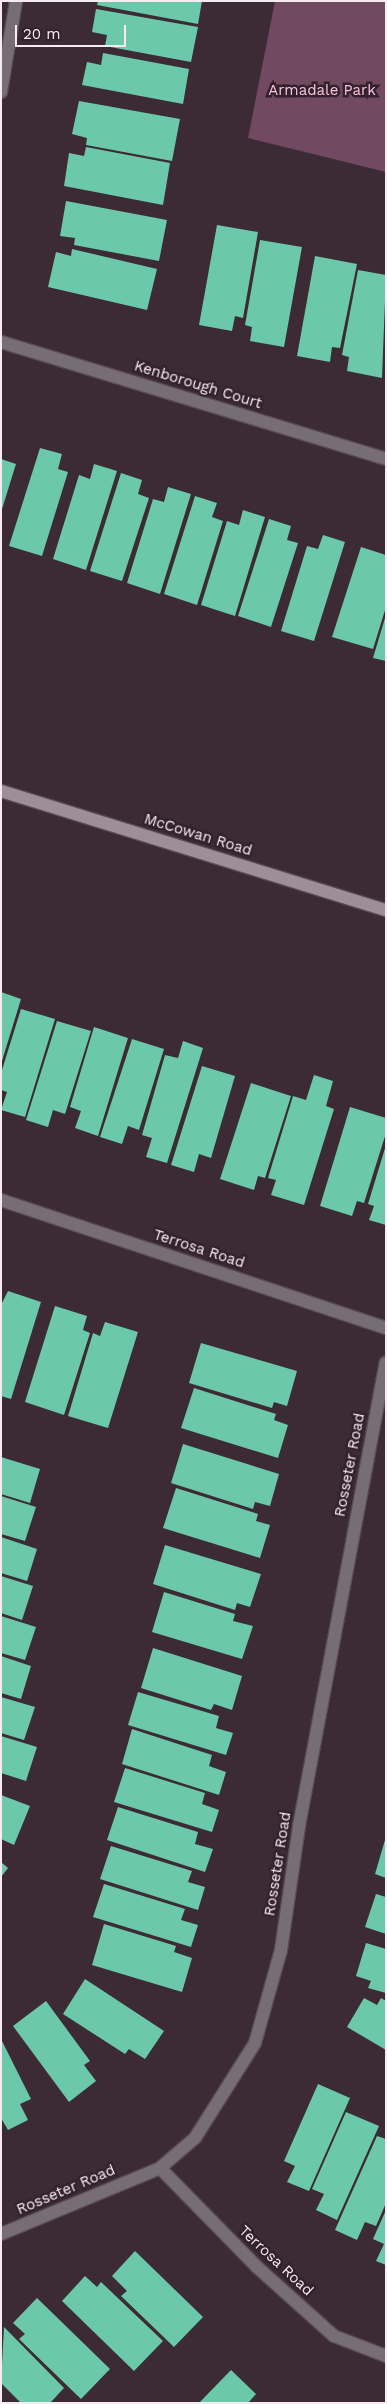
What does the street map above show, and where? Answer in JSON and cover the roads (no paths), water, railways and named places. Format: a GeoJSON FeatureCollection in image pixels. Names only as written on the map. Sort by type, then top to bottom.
{"type":"FeatureCollection","features":[{"type":"Feature","properties":{"kind":"main road","name":"McCowan Road"},"geometry":{"type":"LineString","coordinates":[[1,792],[386,910]]}},
{"type":"Feature","properties":{"kind":"street"},"geometry":{"type":"LineString","coordinates":[[1,92],[16,1]]}},
{"type":"Feature","properties":{"kind":"street","name":"Kenborough Court"},"geometry":{"type":"LineString","coordinates":[[1,342],[386,459]]}},
{"type":"Feature","properties":{"kind":"street","name":"Terrosa Road"},"geometry":{"type":"LineString","coordinates":[[1,1200],[386,1328]]}},
{"type":"Feature","properties":{"kind":"street","name":"Rosseter Road"},"geometry":{"type":"LineString","coordinates":[[1,2234],[160,2168],[196,2138],[255,2043],[281,1950],[299,1826],[386,1363]]}},
{"type":"Feature","properties":{"kind":"street","name":"Terrosa Road"},"geometry":{"type":"LineString","coordinates":[[160,2168],[257,2267],[334,2336],[386,2356]]}},
{"type":"Feature","properties":{"kind":"park label","name":"Armadale Park"},"geometry":{"type":"Point","coordinates":[322,91]}}]}
